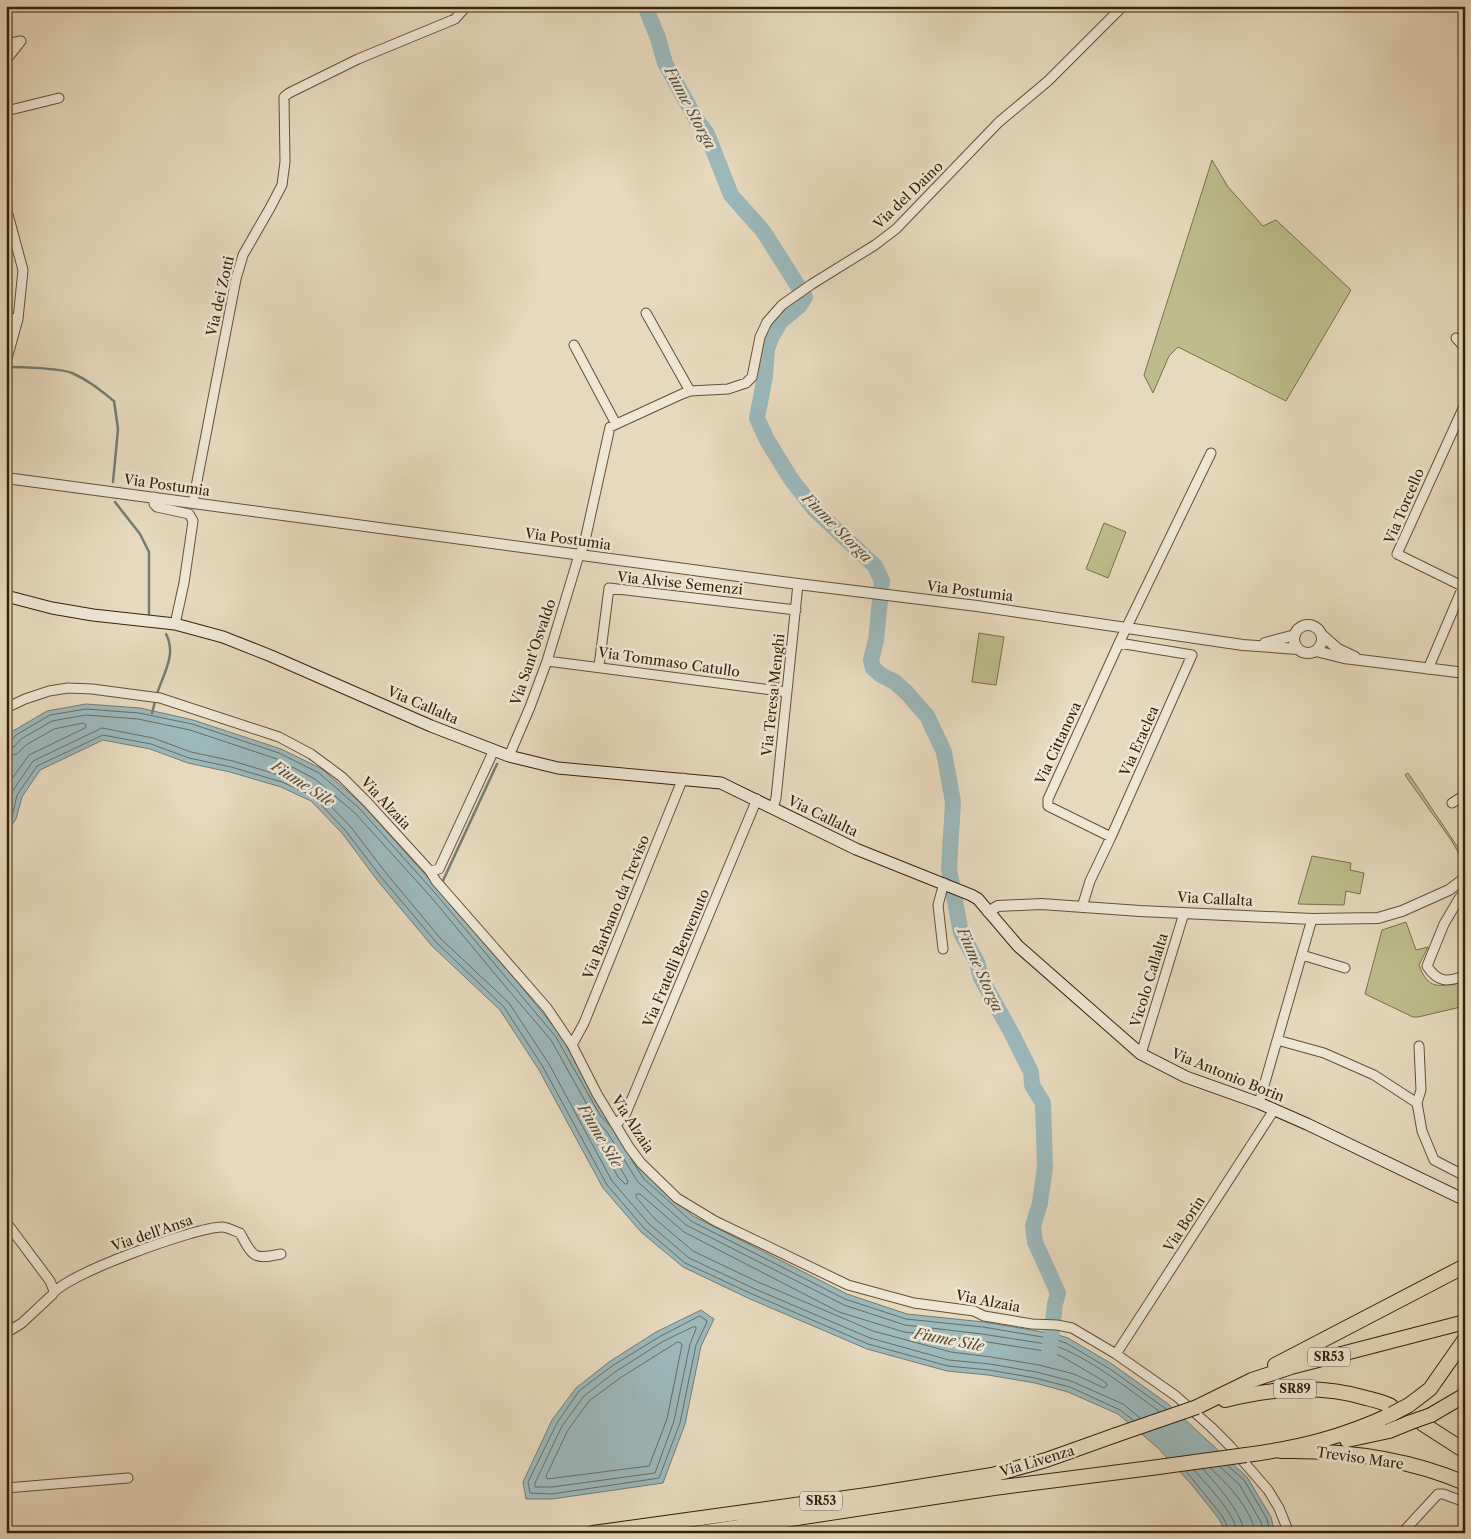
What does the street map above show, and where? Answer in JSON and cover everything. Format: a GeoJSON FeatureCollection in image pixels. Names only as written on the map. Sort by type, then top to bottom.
{"type":"FeatureCollection","features":[{"type":"Feature","properties":{"kind":"highway"},"geometry":{"type":"LineString","coordinates":[[1252,1380],[1258,1373],[1312,1347],[1465,1266]]}},
{"type":"Feature","properties":{"kind":"highway","name":"Via Livenza"},"geometry":{"type":"LineString","coordinates":[[593,1533],[874,1494],[982,1476],[1046,1460],[1198,1407],[1252,1380],[1291,1367],[1465,1322]]}},
{"type":"Feature","properties":{"kind":"highway","name":"Via Livenza"},"geometry":{"type":"LineString","coordinates":[[699,1533],[994,1488],[1054,1482],[1281,1451],[1342,1435],[1391,1410],[1409,1405],[1430,1389],[1465,1339]]}},
{"type":"Feature","properties":{"kind":"highway","name":"SR89"},"geometry":{"type":"LineString","coordinates":[[1198,1407],[1257,1392],[1297,1389],[1332,1390],[1360,1396],[1391,1410]]}},
{"type":"Feature","properties":{"kind":"highway"},"geometry":{"type":"LineString","coordinates":[[1300,1450],[1389,1431],[1422,1420],[1465,1395]]}},
{"type":"Feature","properties":{"kind":"highway"},"geometry":{"type":"LineString","coordinates":[[1422,1420],[1465,1451]]}},
{"type":"Feature","properties":{"kind":"highway","name":"Treviso Mare"},"geometry":{"type":"LineString","coordinates":[[1281,1451],[1336,1452],[1385,1458],[1465,1483]]}},
{"type":"Feature","properties":{"kind":"main road","name":"Via Callalta"},"geometry":{"type":"LineString","coordinates":[[6,596],[60,610],[175,624],[223,637],[431,726],[508,756],[558,768],[721,783],[856,849],[965,892],[978,899],[988,912]]}},
{"type":"Feature","properties":{"kind":"main road","name":"Via Antonio Borin"},"geometry":{"type":"LineString","coordinates":[[988,912],[1018,946],[1141,1054],[1186,1077],[1274,1110],[1465,1200]]}},
{"type":"Feature","properties":{"kind":"street","name":"Via dei Zotti"},"geometry":{"type":"LineString","coordinates":[[193,502],[236,279],[243,254],[282,185],[285,162],[284,97],[358,59],[455,19],[464,6]]}},
{"type":"Feature","properties":{"kind":"street","name":"Via del Daino"},"geometry":{"type":"LineString","coordinates":[[579,555],[584,545],[610,427],[690,391],[728,389],[746,383],[752,378],[760,337],[767,322],[782,305],[875,245],[896,228],[999,122],[1048,81],[1123,6]]}},
{"type":"Feature","properties":{"kind":"street"},"geometry":{"type":"LineString","coordinates":[[6,44],[21,41],[6,60]]}},
{"type":"Feature","properties":{"kind":"street"},"geometry":{"type":"LineString","coordinates":[[6,111],[59,98]]}},
{"type":"Feature","properties":{"kind":"street"},"geometry":{"type":"LineString","coordinates":[[6,207],[23,270],[18,319],[7,361]]}},
{"type":"Feature","properties":{"kind":"street"},"geometry":{"type":"LineString","coordinates":[[646,313],[690,391]]}},
{"type":"Feature","properties":{"kind":"street"},"geometry":{"type":"LineString","coordinates":[[6,318],[18,319]]}},
{"type":"Feature","properties":{"kind":"street"},"geometry":{"type":"LineString","coordinates":[[1456,338],[1465,348]]}},
{"type":"Feature","properties":{"kind":"street"},"geometry":{"type":"LineString","coordinates":[[574,345],[616,424]]}},
{"type":"Feature","properties":{"kind":"street","name":"Via Torcello"},"geometry":{"type":"LineString","coordinates":[[1428,669],[1463,584],[1397,554],[1465,404]]}},
{"type":"Feature","properties":{"kind":"street"},"geometry":{"type":"LineString","coordinates":[[1126,629],[1211,454]]}},
{"type":"Feature","properties":{"kind":"street","name":"Via Postumia"},"geometry":{"type":"LineString","coordinates":[[6,478],[1116,625],[1126,629],[1257,646],[1298,649],[1304,653],[1316,651],[1344,658],[1465,673]]}},
{"type":"Feature","properties":{"kind":"street"},"geometry":{"type":"LineString","coordinates":[[154,498],[154,504],[157,507],[189,514],[193,521],[184,583],[175,624]]}},
{"type":"Feature","properties":{"kind":"street","name":"Via Sant'Osvaldo"},"geometry":{"type":"LineString","coordinates":[[508,756],[530,707],[547,661],[579,555]]}},
{"type":"Feature","properties":{"kind":"street","name":"Via Teresa Menghi"},"geometry":{"type":"LineString","coordinates":[[773,808],[776,798],[798,584]]}},
{"type":"Feature","properties":{"kind":"street","name":"Via Alvise Semenzi"},"geometry":{"type":"LineString","coordinates":[[599,666],[609,588],[796,610]]}},
{"type":"Feature","properties":{"kind":"street","name":"Via Postumia"},"geometry":{"type":"LineString","coordinates":[[1257,646],[1295,635],[1300,628],[1306,625],[1314,626],[1338,649],[1362,660]]}},
{"type":"Feature","properties":{"kind":"street","name":"Via Cittanova"},"geometry":{"type":"LineString","coordinates":[[1111,837],[1048,806],[1047,803],[1126,629]]}},
{"type":"Feature","properties":{"kind":"street"},"geometry":{"type":"LineString","coordinates":[[1295,635],[1295,645],[1298,649]]}},
{"type":"Feature","properties":{"kind":"street"},"geometry":{"type":"LineString","coordinates":[[1316,651],[1322,644],[1322,635]]}},
{"type":"Feature","properties":{"kind":"street","name":"Via Eraclea"},"geometry":{"type":"LineString","coordinates":[[1082,906],[1090,881],[1192,655],[1119,643]]}},
{"type":"Feature","properties":{"kind":"street","name":"Via Tommaso Catullo"},"geometry":{"type":"LineString","coordinates":[[547,661],[599,666],[787,692]]}},
{"type":"Feature","properties":{"kind":"street","name":"Via Alzaia"},"geometry":{"type":"LineString","coordinates":[[6,708],[48,691],[68,688],[150,696],[279,737],[311,754],[342,777],[368,803],[430,871],[440,886],[547,1008],[572,1046],[597,1094],[641,1163],[677,1198],[715,1221],[848,1285],[914,1303],[974,1311],[984,1316],[1032,1324],[1052,1324],[1072,1328],[1116,1354],[1176,1396],[1230,1446],[1268,1490],[1279,1508],[1289,1533]]}},
{"type":"Feature","properties":{"kind":"street"},"geometry":{"type":"LineString","coordinates":[[430,871],[439,869],[494,750]]}},
{"type":"Feature","properties":{"kind":"street","name":"Via Barbano da Treviso"},"geometry":{"type":"LineString","coordinates":[[572,1046],[584,1023],[683,778]]}},
{"type":"Feature","properties":{"kind":"street"},"geometry":{"type":"LineString","coordinates":[[1452,803],[1465,795]]}},
{"type":"Feature","properties":{"kind":"street","name":"Via Fratelli Benvenuto"},"geometry":{"type":"LineString","coordinates":[[616,1125],[626,1113],[757,799]]}},
{"type":"Feature","properties":{"kind":"street","name":"Via Callalta"},"geometry":{"type":"LineString","coordinates":[[988,912],[998,906],[1007,904],[1041,904],[1312,919],[1378,918],[1402,911],[1449,890],[1465,878]]}},
{"type":"Feature","properties":{"kind":"street"},"geometry":{"type":"LineString","coordinates":[[943,949],[938,905],[944,883]]}},
{"type":"Feature","properties":{"kind":"street"},"geometry":{"type":"LineString","coordinates":[[1449,890],[1462,897],[1444,924],[1427,966],[1434,976],[1444,981],[1465,976]]}},
{"type":"Feature","properties":{"kind":"street","name":"Vicolo Callalta"},"geometry":{"type":"LineString","coordinates":[[1141,1054],[1184,913]]}},
{"type":"Feature","properties":{"kind":"street"},"geometry":{"type":"LineString","coordinates":[[1259,1104],[1312,919]]}},
{"type":"Feature","properties":{"kind":"street"},"geometry":{"type":"LineString","coordinates":[[1302,955],[1345,968]]}},
{"type":"Feature","properties":{"kind":"street"},"geometry":{"type":"LineString","coordinates":[[1277,1040],[1324,1053],[1374,1075],[1417,1103]]}},
{"type":"Feature","properties":{"kind":"street"},"geometry":{"type":"LineString","coordinates":[[1419,1046],[1421,1090],[1417,1103],[1422,1132],[1434,1160],[1465,1176]]}},
{"type":"Feature","properties":{"kind":"street","name":"Via Borin"},"geometry":{"type":"LineString","coordinates":[[1116,1354],[1274,1110]]}},
{"type":"Feature","properties":{"kind":"street"},"geometry":{"type":"LineString","coordinates":[[6,1222],[50,1280],[54,1291]]}},
{"type":"Feature","properties":{"kind":"street","name":"Via dell'Ansa"},"geometry":{"type":"LineString","coordinates":[[6,1334],[22,1323],[52,1296],[54,1291],[79,1275],[177,1237],[223,1226],[240,1233],[255,1256],[263,1258],[281,1254]]}},
{"type":"Feature","properties":{"kind":"street"},"geometry":{"type":"LineString","coordinates":[[6,1488],[128,1478]]}},
{"type":"Feature","properties":{"kind":"street"},"geometry":{"type":"LineString","coordinates":[[1402,1533],[1438,1494],[1465,1502]]}},
{"type":"Feature","properties":{"kind":"shaded area"},"geometry":{"type":"Polygon","coordinates":[[[1212,160],[1228,187],[1263,226],[1276,220],[1351,290],[1286,401],[1178,347],[1169,356],[1153,393],[1144,375],[1212,160]]]}},
{"type":"Feature","properties":{"kind":"shaded area"},"geometry":{"type":"Polygon","coordinates":[[[1104,523],[1126,532],[1108,578],[1086,569],[1104,523]]]}},
{"type":"Feature","properties":{"kind":"shaded area"},"geometry":{"type":"Polygon","coordinates":[[[979,633],[1004,637],[996,685],[972,682],[979,633]]]}},
{"type":"Feature","properties":{"kind":"shaded area"},"geometry":{"type":"Polygon","coordinates":[[[1408,773],[1465,858],[1465,864],[1451,840],[1405,775],[1408,773]]]}},
{"type":"Feature","properties":{"kind":"shaded area"},"geometry":{"type":"Polygon","coordinates":[[[1312,856],[1351,863],[1350,870],[1364,873],[1360,894],[1346,891],[1344,905],[1298,904],[1312,856]]]}},
{"type":"Feature","properties":{"kind":"shaded area"},"geometry":{"type":"Polygon","coordinates":[[[1406,922],[1416,950],[1428,947],[1419,965],[1426,979],[1435,985],[1461,982],[1465,994],[1465,1006],[1413,1017],[1365,994],[1382,930],[1406,922]]]}},
{"type":"Feature","properties":{"kind":"water","name":"Fiume Sile"},"geometry":{"type":"Polygon","coordinates":[[[86,704],[140,708],[193,720],[281,749],[322,769],[363,805],[519,984],[560,1034],[604,1113],[616,1125],[647,1175],[693,1216],[847,1294],[907,1314],[984,1322],[1068,1338],[1112,1364],[1168,1404],[1247,1477],[1271,1517],[1275,1533],[1226,1533],[1219,1519],[1192,1485],[1157,1447],[1118,1414],[1068,1392],[1035,1383],[988,1375],[947,1371],[867,1349],[750,1299],[683,1267],[641,1232],[603,1188],[539,1070],[500,1010],[432,946],[377,880],[342,833],[311,801],[281,787],[230,772],[188,763],[150,749],[103,740],[40,770],[22,797],[16,819],[6,833],[6,740],[13,731],[47,711],[86,704]]]}},
{"type":"Feature","properties":{"kind":"water"},"geometry":{"type":"Polygon","coordinates":[[[701,1310],[714,1319],[701,1346],[685,1424],[663,1483],[552,1499],[526,1499],[523,1482],[552,1420],[576,1388],[609,1362],[656,1332],[701,1310]]]}},
{"type":"Feature","properties":{"kind":"waterway","name":"Fiume Storga"},"geometry":{"type":"LineString","coordinates":[[645,6],[658,38],[665,63],[696,119],[707,134],[731,195],[763,231],[805,297],[799,306],[781,321],[772,336],[767,349],[765,376],[757,418],[767,440],[791,479],[815,510],[875,566],[882,581],[876,640],[871,660],[873,668],[881,675],[895,682],[927,716],[944,752],[953,802],[949,869],[961,933],[977,962],[981,978],[1031,1072],[1032,1085],[1043,1103],[1045,1167],[1040,1203],[1033,1226],[1035,1242],[1058,1293],[1049,1355]]}},
{"type":"Feature","properties":{"kind":"waterway"},"geometry":{"type":"LineString","coordinates":[[6,367],[66,371],[89,382],[114,401],[118,429],[113,482]]}},
{"type":"Feature","properties":{"kind":"waterway"},"geometry":{"type":"LineString","coordinates":[[115,502],[140,534],[149,552],[149,617]]}},
{"type":"Feature","properties":{"kind":"waterway"},"geometry":{"type":"LineString","coordinates":[[152,713],[170,657],[169,642],[166,634]]}},
{"type":"Feature","properties":{"kind":"waterway"},"geometry":{"type":"LineString","coordinates":[[441,885],[497,764]]}}]}
